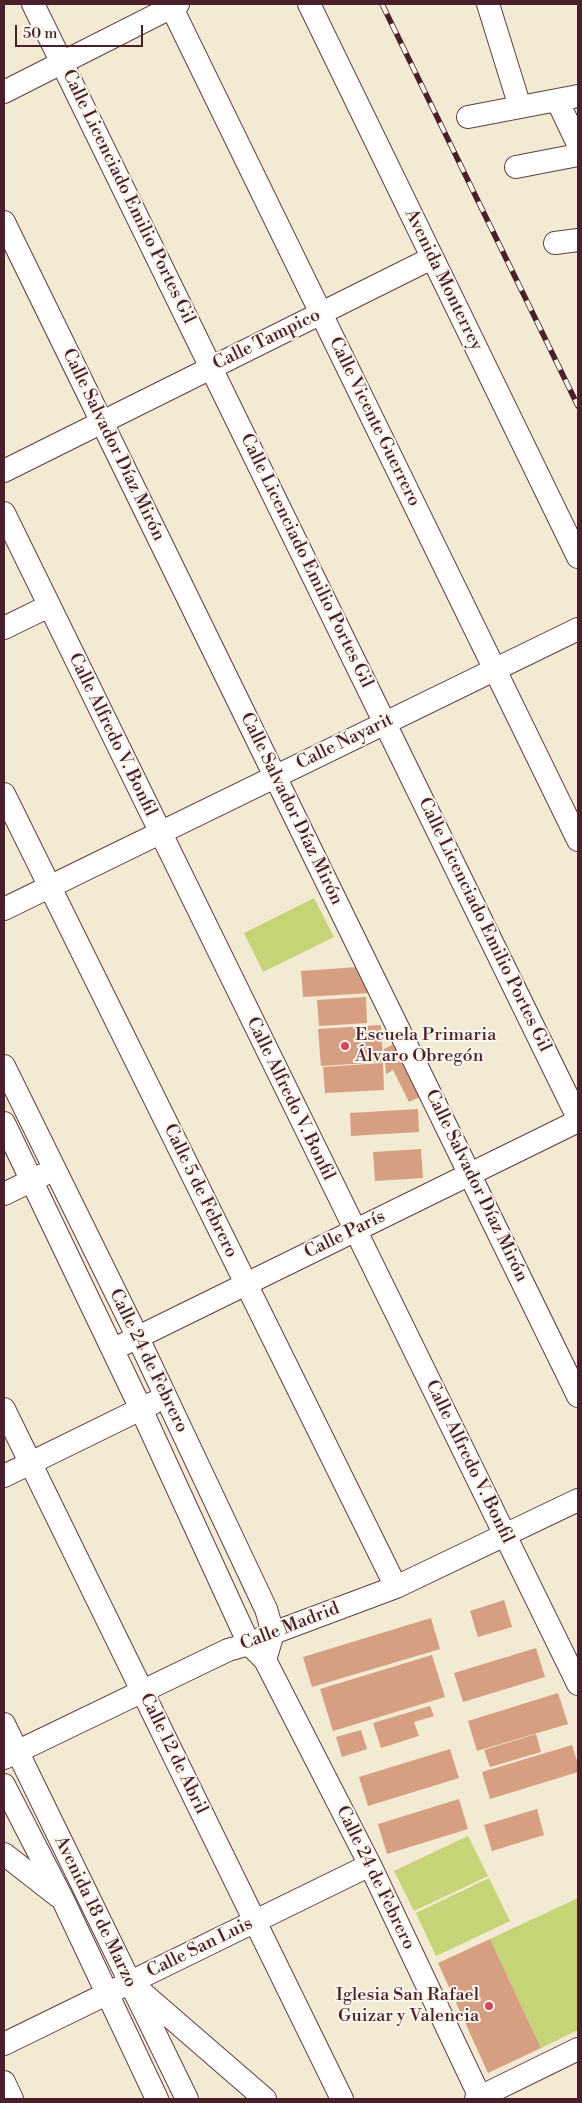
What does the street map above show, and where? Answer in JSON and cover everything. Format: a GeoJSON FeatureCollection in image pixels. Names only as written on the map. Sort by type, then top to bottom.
{"type":"FeatureCollection","features":[{"type":"Feature","properties":{"kind":"street","name":"Calle Licenciado Emilio Portes Gil"},"geometry":{"type":"LineString","coordinates":[[33,4],[578,1120]]}},
{"type":"Feature","properties":{"kind":"street","name":"Avenida Monterrey"},"geometry":{"type":"LineString","coordinates":[[309,4],[578,557]]}},
{"type":"Feature","properties":{"kind":"street"},"geometry":{"type":"LineString","coordinates":[[488,4],[520,107]]}},
{"type":"Feature","properties":{"kind":"street"},"geometry":{"type":"LineString","coordinates":[[4,92],[173,5]]}},
{"type":"Feature","properties":{"kind":"street","name":"Calle Vicente Guerrero"},"geometry":{"type":"LineString","coordinates":[[173,5],[578,840]]}},
{"type":"Feature","properties":{"kind":"street"},"geometry":{"type":"LineString","coordinates":[[468,117],[568,98],[578,144]]}},
{"type":"Feature","properties":{"kind":"street"},"geometry":{"type":"LineString","coordinates":[[516,167],[578,156]]}},
{"type":"Feature","properties":{"kind":"street","name":"Calle Salvador Díaz Mirón"},"geometry":{"type":"LineString","coordinates":[[4,222],[578,1396]]}},
{"type":"Feature","properties":{"kind":"street"},"geometry":{"type":"LineString","coordinates":[[555,243],[578,240]]}},
{"type":"Feature","properties":{"kind":"street","name":"Calle Tampico"},"geometry":{"type":"LineString","coordinates":[[4,471],[432,258]]}},
{"type":"Feature","properties":{"kind":"street","name":"Calle Alfredo V. Bonfil"},"geometry":{"type":"LineString","coordinates":[[4,513],[578,1684]]}},
{"type":"Feature","properties":{"kind":"street"},"geometry":{"type":"LineString","coordinates":[[4,628],[49,606]]}},
{"type":"Feature","properties":{"kind":"street","name":"Calle Nayarit"},"geometry":{"type":"LineString","coordinates":[[4,909],[578,628]]}},
{"type":"Feature","properties":{"kind":"street","name":"Calle 5 de Febrero"},"geometry":{"type":"LineString","coordinates":[[4,794],[396,1587]]}},
{"type":"Feature","properties":{"kind":"street","name":"Calle 24 de Febrero"},"geometry":{"type":"LineString","coordinates":[[4,1066],[166,1396],[266,1609],[273,1633]]}},
{"type":"Feature","properties":{"kind":"street","name":"Calle París"},"geometry":{"type":"LineString","coordinates":[[112,1350],[578,1120]]}},
{"type":"Feature","properties":{"kind":"street","name":"Calle 24 de Febrero"},"geometry":{"type":"LineString","coordinates":[[4,1123],[141,1409],[249,1644],[265,1660],[370,1865],[478,2098]]}},
{"type":"Feature","properties":{"kind":"street"},"geometry":{"type":"LineString","coordinates":[[4,1194],[55,1170]]}},
{"type":"Feature","properties":{"kind":"street"},"geometry":{"type":"LineString","coordinates":[[4,1476],[166,1396]]}},
{"type":"Feature","properties":{"kind":"street","name":"Calle 12 de Abril"},"geometry":{"type":"LineString","coordinates":[[4,1409],[342,2099]]}},
{"type":"Feature","properties":{"kind":"street","name":"Calle Madrid"},"geometry":{"type":"LineString","coordinates":[[11,1755],[228,1650],[249,1644],[273,1633],[396,1587],[578,1500]]}},
{"type":"Feature","properties":{"kind":"street"},"geometry":{"type":"LineString","coordinates":[[265,1660],[273,1633]]}},
{"type":"Feature","properties":{"kind":"street","name":"Avenida 18 de Marzo"},"geometry":{"type":"LineString","coordinates":[[4,1724],[11,1755],[88,1899],[187,2099]]}},
{"type":"Feature","properties":{"kind":"street","name":"Avenida 18 de Marzo"},"geometry":{"type":"LineString","coordinates":[[4,1785],[63,1900],[157,2099]]}},
{"type":"Feature","properties":{"kind":"street"},"geometry":{"type":"LineString","coordinates":[[4,1854],[63,1900],[88,1899]]}},
{"type":"Feature","properties":{"kind":"street","name":"Calle San Luis"},"geometry":{"type":"LineString","coordinates":[[4,2044],[370,1865]]}},
{"type":"Feature","properties":{"kind":"street"},"geometry":{"type":"LineString","coordinates":[[130,1982],[265,2099]]}},
{"type":"Feature","properties":{"kind":"street"},"geometry":{"type":"LineString","coordinates":[[478,2098],[507,2092],[578,2049]]}},
{"type":"Feature","properties":{"kind":"street"},"geometry":{"type":"LineString","coordinates":[[4,2082],[12,2099]]}},
{"type":"Feature","properties":{"kind":"green space"},"geometry":{"type":"Polygon","coordinates":[[[314,898],[334,937],[263,972],[244,933],[314,898]]]}},
{"type":"Feature","properties":{"kind":"green space"},"geometry":{"type":"Polygon","coordinates":[[[468,1836],[488,1876],[414,1911],[394,1871],[468,1836]]]}},
{"type":"Feature","properties":{"kind":"green space"},"geometry":{"type":"Polygon","coordinates":[[[489,1878],[510,1921],[436,1956],[416,1913],[489,1878]]]}},
{"type":"Feature","properties":{"kind":"green space"},"geometry":{"type":"Polygon","coordinates":[[[578,1898],[578,2030],[541,2048],[490,1939],[578,1898]]]}},
{"type":"Feature","properties":{"kind":"building"},"geometry":{"type":"Polygon","coordinates":[[[358,967],[371,993],[303,997],[301,971],[358,967]]]}},
{"type":"Feature","properties":{"kind":"building"},"geometry":{"type":"Polygon","coordinates":[[[366,997],[367,1023],[319,1026],[317,1000],[366,997]]]}},
{"type":"Feature","properties":{"kind":"building"},"geometry":{"type":"Polygon","coordinates":[[[381,1025],[383,1062],[321,1066],[318,1029],[381,1025]]]}},
{"type":"Feature","properties":{"kind":"building"},"geometry":{"type":"Polygon","coordinates":[[[396,1043],[422,1096],[409,1102],[393,1070],[386,1074],[384,1049],[396,1043]]]}},
{"type":"Feature","properties":{"kind":"building"},"geometry":{"type":"Polygon","coordinates":[[[383,1063],[384,1090],[325,1093],[323,1067],[383,1063]]]}},
{"type":"Feature","properties":{"kind":"building"},"geometry":{"type":"Polygon","coordinates":[[[418,1109],[419,1132],[351,1136],[350,1113],[418,1109]]]}},
{"type":"Feature","properties":{"kind":"building"},"geometry":{"type":"Polygon","coordinates":[[[421,1149],[423,1178],[375,1181],[373,1152],[421,1149]]]}},
{"type":"Feature","properties":{"kind":"building"},"geometry":{"type":"Polygon","coordinates":[[[504,1600],[512,1627],[478,1637],[470,1611],[504,1600]]]}},
{"type":"Feature","properties":{"kind":"building"},"geometry":{"type":"Polygon","coordinates":[[[431,1618],[440,1649],[312,1687],[303,1657],[431,1618]]]}},
{"type":"Feature","properties":{"kind":"building"},"geometry":{"type":"Polygon","coordinates":[[[536,1648],[545,1677],[463,1702],[454,1673],[536,1648]]]}},
{"type":"Feature","properties":{"kind":"building"},"geometry":{"type":"Polygon","coordinates":[[[432,1655],[445,1697],[333,1731],[320,1689],[432,1655]]]}},
{"type":"Feature","properties":{"kind":"building"},"geometry":{"type":"Polygon","coordinates":[[[558,1693],[568,1724],[477,1751],[468,1721],[558,1693]]]}},
{"type":"Feature","properties":{"kind":"building"},"geometry":{"type":"Polygon","coordinates":[[[430,1706],[434,1716],[414,1722],[419,1736],[381,1748],[373,1723],[430,1706]]]}},
{"type":"Feature","properties":{"kind":"building"},"geometry":{"type":"Polygon","coordinates":[[[361,1730],[367,1749],[342,1757],[336,1737],[361,1730]]]}},
{"type":"Feature","properties":{"kind":"building"},"geometry":{"type":"Polygon","coordinates":[[[536,1734],[541,1752],[490,1767],[484,1750],[536,1734]]]}},
{"type":"Feature","properties":{"kind":"building"},"geometry":{"type":"Polygon","coordinates":[[[572,1745],[578,1764],[578,1772],[490,1799],[482,1772],[572,1745]]]}},
{"type":"Feature","properties":{"kind":"building"},"geometry":{"type":"Polygon","coordinates":[[[450,1749],[459,1778],[368,1806],[359,1777],[450,1749]]]}},
{"type":"Feature","properties":{"kind":"building"},"geometry":{"type":"Polygon","coordinates":[[[459,1799],[468,1829],[387,1854],[378,1824],[459,1799]]]}},
{"type":"Feature","properties":{"kind":"building"},"geometry":{"type":"Polygon","coordinates":[[[537,1809],[544,1835],[492,1851],[484,1825],[537,1809]]]}},
{"type":"Feature","properties":{"kind":"building","name":"Iglesia San Rafael Guizar y Valencia"},"geometry":{"type":"Polygon","coordinates":[[[490,1939],[541,2048],[488,2073],[438,1963],[490,1939]]]}},
{"type":"Feature","properties":{"kind":"railway"},"geometry":{"type":"LineString","coordinates":[[382,4],[578,406]]}},
{"type":"Feature","properties":{"kind":"place","name":"Escuela Primaria Álvaro Obregón"},"geometry":{"type":"Point","coordinates":[345,1046]}},
{"type":"Feature","properties":{"kind":"place","name":"Iglesia San Rafael Guizar y Valencia"},"geometry":{"type":"Point","coordinates":[489,2006]}}]}
